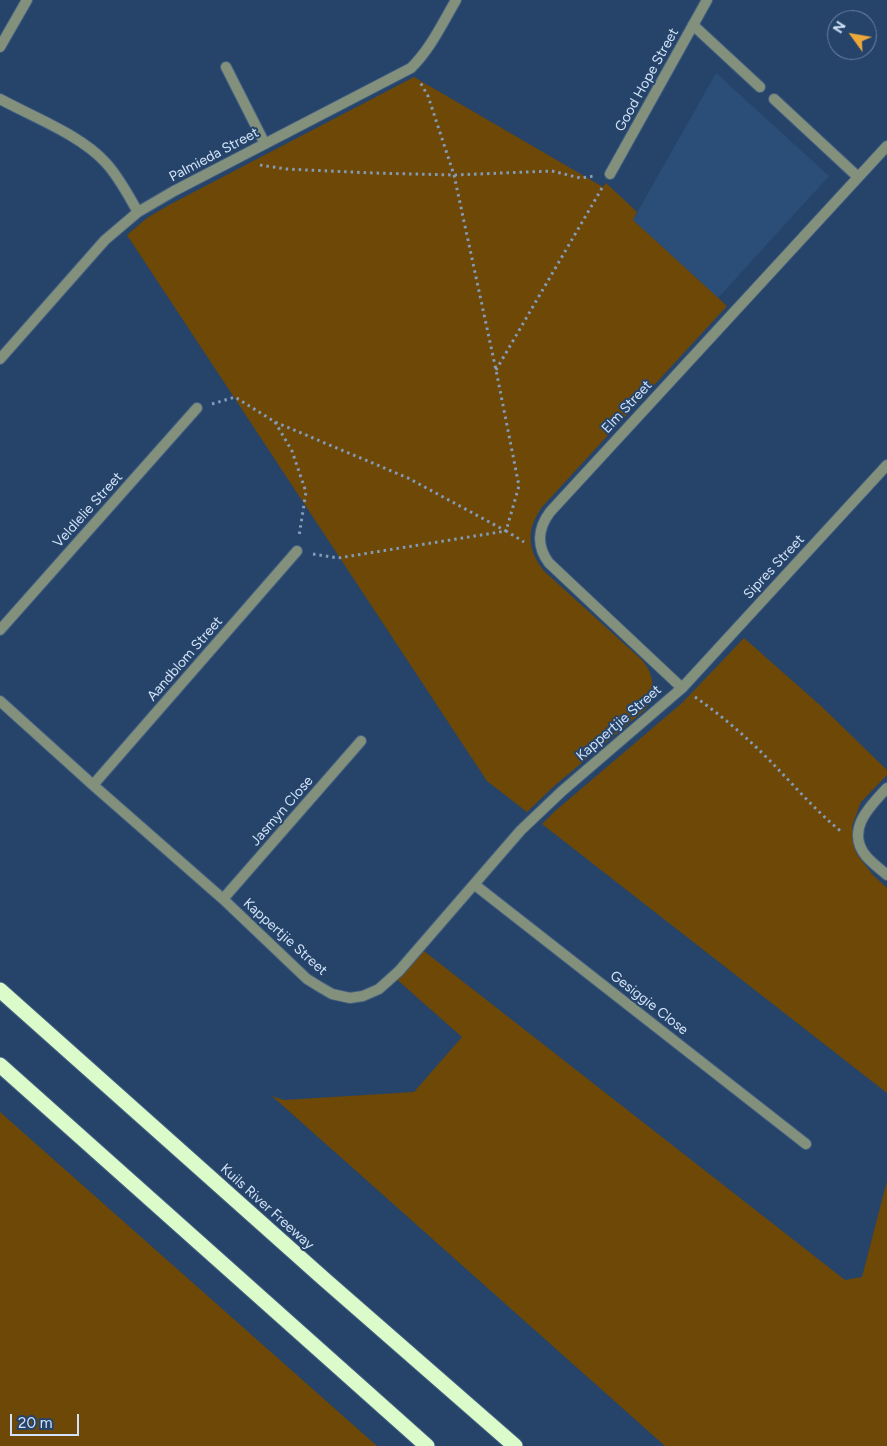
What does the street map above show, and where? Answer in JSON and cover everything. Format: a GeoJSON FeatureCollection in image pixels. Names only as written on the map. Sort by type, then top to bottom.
{"type":"FeatureCollection","features":[{"type":"Feature","properties":{"kind":"highway","name":"Kuils River Freeway"},"geometry":{"type":"LineString","coordinates":[[0,990],[316,1272],[515,1446]]}},
{"type":"Feature","properties":{"kind":"highway"},"geometry":{"type":"LineString","coordinates":[[0,1065],[427,1446]]}},
{"type":"Feature","properties":{"kind":"street"},"geometry":{"type":"LineString","coordinates":[[0,47],[27,0]]}},
{"type":"Feature","properties":{"kind":"street","name":"Palmieda Street"},"geometry":{"type":"LineString","coordinates":[[0,359],[105,240],[138,212],[411,68],[424,56],[456,0]]}},
{"type":"Feature","properties":{"kind":"street","name":"Good Hope Street"},"geometry":{"type":"LineString","coordinates":[[610,174],[707,0]]}},
{"type":"Feature","properties":{"kind":"street"},"geometry":{"type":"LineString","coordinates":[[693,25],[760,87]]}},
{"type":"Feature","properties":{"kind":"street"},"geometry":{"type":"LineString","coordinates":[[226,67],[265,144]]}},
{"type":"Feature","properties":{"kind":"street"},"geometry":{"type":"LineString","coordinates":[[0,99],[81,141],[98,154],[116,175],[138,212]]}},
{"type":"Feature","properties":{"kind":"street"},"geometry":{"type":"LineString","coordinates":[[774,99],[858,177]]}},
{"type":"Feature","properties":{"kind":"street","name":"Elm Street"},"geometry":{"type":"LineString","coordinates":[[542,553],[539,539],[540,529],[550,512],[887,146]]}},
{"type":"Feature","properties":{"kind":"street","name":"Veldlelie Street"},"geometry":{"type":"LineString","coordinates":[[0,630],[197,408]]}},
{"type":"Feature","properties":{"kind":"street","name":"Sipres Street"},"geometry":{"type":"LineString","coordinates":[[682,688],[887,465]]}},
{"type":"Feature","properties":{"kind":"street","name":"Aandblom Street"},"geometry":{"type":"LineString","coordinates":[[93,785],[297,551]]}},
{"type":"Feature","properties":{"kind":"street"},"geometry":{"type":"LineString","coordinates":[[542,553],[549,563],[682,688]]}},
{"type":"Feature","properties":{"kind":"street","name":"Kappertjie Street"},"geometry":{"type":"LineString","coordinates":[[0,700],[223,899],[307,979],[332,994],[350,998],[363,996],[379,989],[399,971],[521,830],[561,792],[682,688]]}},
{"type":"Feature","properties":{"kind":"street","name":"Jasmyn Close"},"geometry":{"type":"LineString","coordinates":[[223,899],[361,741]]}},
{"type":"Feature","properties":{"kind":"street"},"geometry":{"type":"LineString","coordinates":[[887,788],[863,815],[859,826],[860,842],[866,856],[887,875]]}},
{"type":"Feature","properties":{"kind":"street","name":"Gesiggie Close"},"geometry":{"type":"LineString","coordinates":[[475,885],[806,1144]]}},
{"type":"Feature","properties":{"kind":"path"},"geometry":{"type":"LineString","coordinates":[[411,68],[428,96],[454,176],[496,370],[519,486],[506,531]]}},
{"type":"Feature","properties":{"kind":"path"},"geometry":{"type":"LineString","coordinates":[[232,161],[286,169],[454,176],[552,171],[580,178],[610,174]]}},
{"type":"Feature","properties":{"kind":"path"},"geometry":{"type":"LineString","coordinates":[[496,370],[610,174]]}},
{"type":"Feature","properties":{"kind":"path"},"geometry":{"type":"LineString","coordinates":[[197,408],[235,397],[275,422],[408,478],[506,531],[542,553]]}},
{"type":"Feature","properties":{"kind":"path"},"geometry":{"type":"LineString","coordinates":[[275,422],[292,451],[306,492],[297,551],[338,558],[506,531]]}},
{"type":"Feature","properties":{"kind":"path"},"geometry":{"type":"LineString","coordinates":[[682,688],[717,712],[775,766],[822,817],[860,842]]}},
{"type":"Feature","properties":{"kind":"shaded area"},"geometry":{"type":"Polygon","coordinates":[[[716,73],[829,176],[718,298],[633,220],[716,73]]]}},
{"type":"Feature","properties":{"kind":"shaded area"},"geometry":{"type":"Polygon","coordinates":[[[414,77],[603,187],[606,183],[637,212],[633,220],[727,306],[542,507],[533,524],[531,532],[532,547],[538,563],[544,571],[642,660],[650,672],[653,690],[646,709],[553,787],[527,812],[487,781],[127,235],[147,218],[169,205],[414,77]]]}},
{"type":"Feature","properties":{"kind":"shaded area"},"geometry":{"type":"Polygon","coordinates":[[[744,638],[821,706],[887,770],[887,775],[861,802],[852,826],[856,853],[873,875],[887,888],[887,1093],[542,824],[682,703],[744,638]]]}},
{"type":"Feature","properties":{"kind":"shaded area"},"geometry":{"type":"Polygon","coordinates":[[[420,948],[845,1280],[862,1277],[887,1181],[887,1446],[665,1446],[272,1096],[284,1100],[414,1092],[462,1037],[394,977],[420,948]]]}},
{"type":"Feature","properties":{"kind":"shaded area"},"geometry":{"type":"Polygon","coordinates":[[[0,1112],[377,1446],[0,1446],[0,1112]]]}}]}
